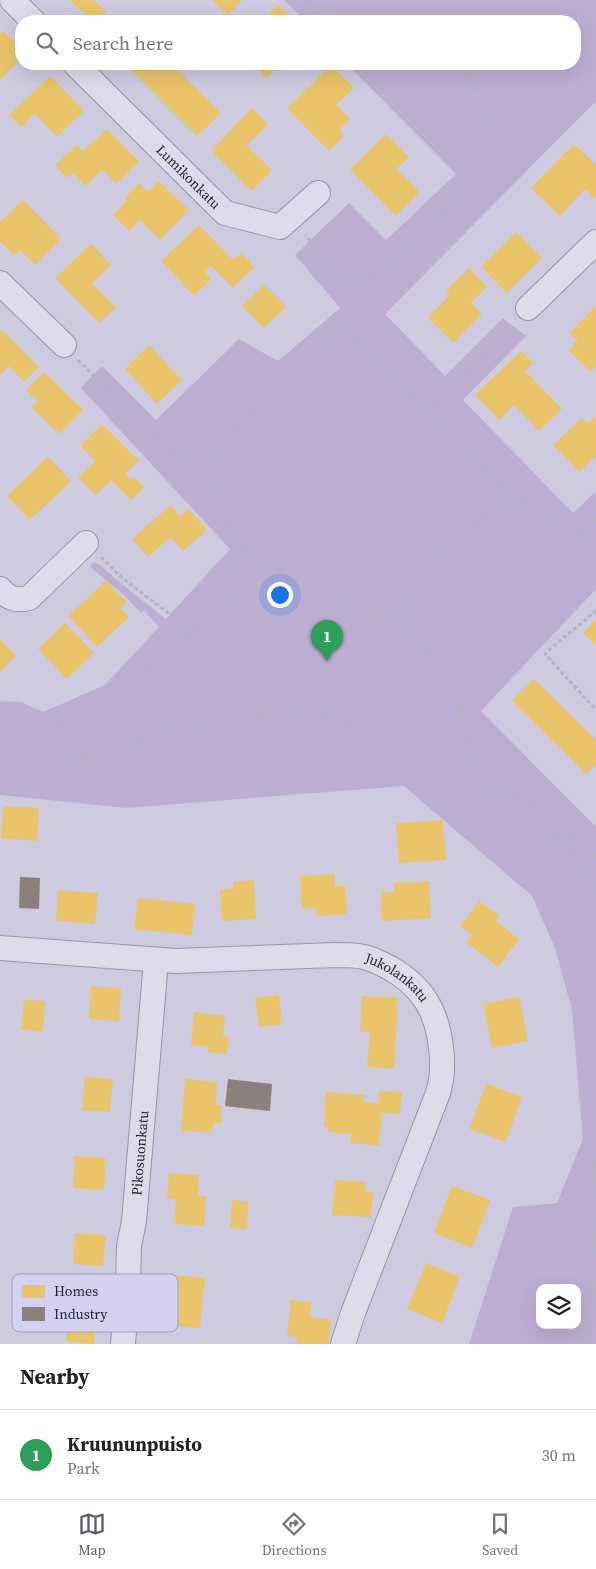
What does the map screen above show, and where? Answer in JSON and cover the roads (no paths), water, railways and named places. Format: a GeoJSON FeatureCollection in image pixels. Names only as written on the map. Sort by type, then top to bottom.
{"type":"FeatureCollection","features":[{"type":"Feature","properties":{"kind":"street"},"geometry":{"type":"LineString","coordinates":[[12,0],[27,15]]}},
{"type":"Feature","properties":{"kind":"street","name":"Lumikonkatu"},"geometry":{"type":"LineString","coordinates":[[81,70],[225,213],[280,227],[318,193]]}},
{"type":"Feature","properties":{"kind":"street"},"geometry":{"type":"LineString","coordinates":[[522,318],[596,242]]}},
{"type":"Feature","properties":{"kind":"street"},"geometry":{"type":"LineString","coordinates":[[0,283],[64,345]]}},
{"type":"Feature","properties":{"kind":"street"},"geometry":{"type":"LineString","coordinates":[[0,589],[12,598],[20,600],[30,598],[86,543]]}},
{"type":"Feature","properties":{"kind":"street","name":"Jukolankatu"},"geometry":{"type":"LineString","coordinates":[[0,948],[176,962],[335,955],[360,956],[378,962],[395,971],[411,982],[426,998],[435,1018],[440,1038],[443,1077],[353,1313],[344,1344]]}},
{"type":"Feature","properties":{"kind":"street","name":"Pikosuonkatu"},"geometry":{"type":"LineString","coordinates":[[128,1274],[129,1246],[134,1221],[156,961]]}},
{"type":"Feature","properties":{"kind":"place","name":"Kruununpuisto"},"geometry":{"type":"Point","coordinates":[327,661]}}]}
